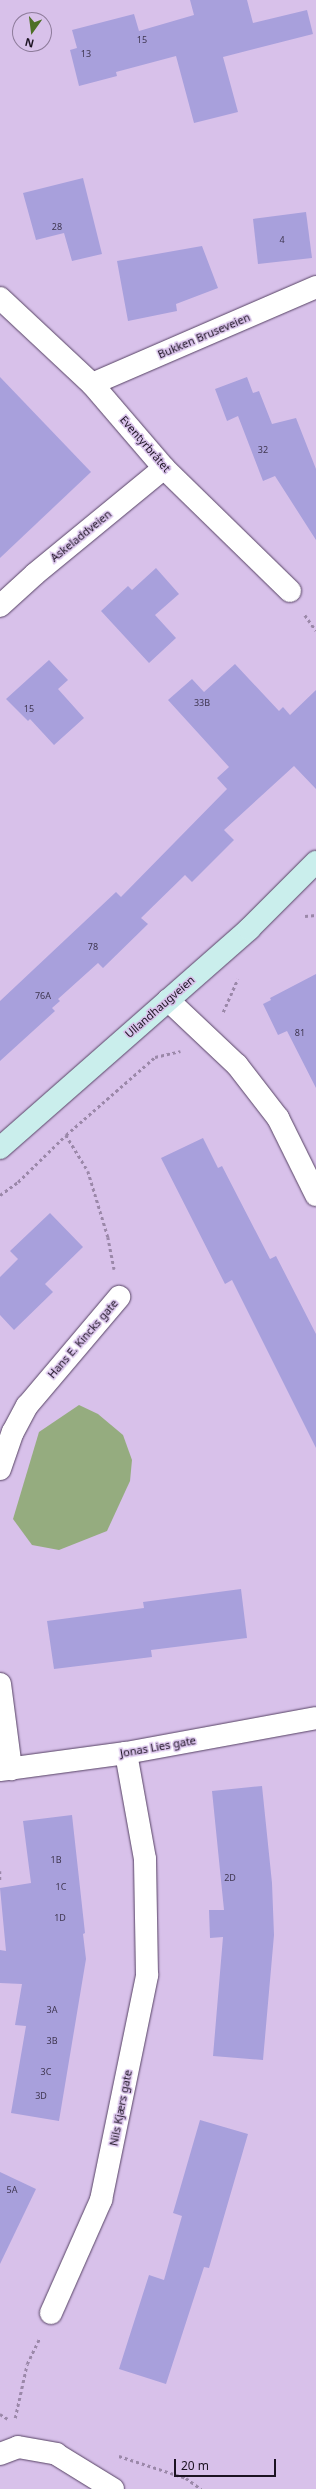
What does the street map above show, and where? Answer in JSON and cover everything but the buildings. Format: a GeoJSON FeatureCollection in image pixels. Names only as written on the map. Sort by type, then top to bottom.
{"type":"FeatureCollection","features":[{"type":"Feature","properties":{"kind":"main road","name":"Ullandhaugveien"},"geometry":{"type":"LineString","coordinates":[[0,1148],[250,929],[316,862]]}},
{"type":"Feature","properties":{"kind":"street","name":"Bukken Bruseveien"},"geometry":{"type":"LineString","coordinates":[[92,384],[316,287]]}},
{"type":"Feature","properties":{"kind":"street","name":"Eventyrbråtet"},"geometry":{"type":"LineString","coordinates":[[0,298],[92,384],[164,468],[290,591]]}},
{"type":"Feature","properties":{"kind":"street","name":"Askeladdveien"},"geometry":{"type":"LineString","coordinates":[[0,606],[35,574],[164,468]]}},
{"type":"Feature","properties":{"kind":"street"},"geometry":{"type":"LineString","coordinates":[[168,1000],[204,1031],[237,1065],[278,1118],[316,1195]]}},
{"type":"Feature","properties":{"kind":"street","name":"Hans E. Kincks gate"},"geometry":{"type":"LineString","coordinates":[[0,1469],[13,1432],[27,1406],[119,1297]]}},
{"type":"Feature","properties":{"kind":"street"},"geometry":{"type":"LineString","coordinates":[[0,1684],[6,1770]]}},
{"type":"Feature","properties":{"kind":"street","name":"Jonas Lies gate"},"geometry":{"type":"LineString","coordinates":[[6,1770],[126,1753],[316,1718]]}},
{"type":"Feature","properties":{"kind":"street","name":"Nils Kjærs gate"},"geometry":{"type":"LineString","coordinates":[[51,2313],[101,2200],[147,1975],[145,1859],[126,1753]]}},
{"type":"Feature","properties":{"kind":"street"},"geometry":{"type":"LineString","coordinates":[[9,2450],[56,2454],[113,2489]]}},
{"type":"Feature","properties":{"kind":"path"},"geometry":{"type":"LineString","coordinates":[[305,911],[300,916],[316,915]]}},
{"type":"Feature","properties":{"kind":"path"},"geometry":{"type":"LineString","coordinates":[[0,1195],[18,1182],[66,1135],[155,1057],[186,1050],[221,1016],[239,978]]}},
{"type":"Feature","properties":{"kind":"path","name":"Hans E. Kincks gate"},"geometry":{"type":"LineString","coordinates":[[66,1135],[88,1171],[94,1189],[108,1237],[119,1297]]}},
{"type":"Feature","properties":{"kind":"path"},"geometry":{"type":"LineString","coordinates":[[0,1871],[0,1882]]}},
{"type":"Feature","properties":{"kind":"path"},"geometry":{"type":"LineString","coordinates":[[9,2450],[27,2364],[51,2313]]}},
{"type":"Feature","properties":{"kind":"green space"},"geometry":{"type":"Polygon","coordinates":[[[79,1405],[98,1414],[123,1435],[132,1460],[130,1481],[107,1531],[59,1550],[32,1545],[13,1519],[39,1432],[79,1405]]]}}]}
